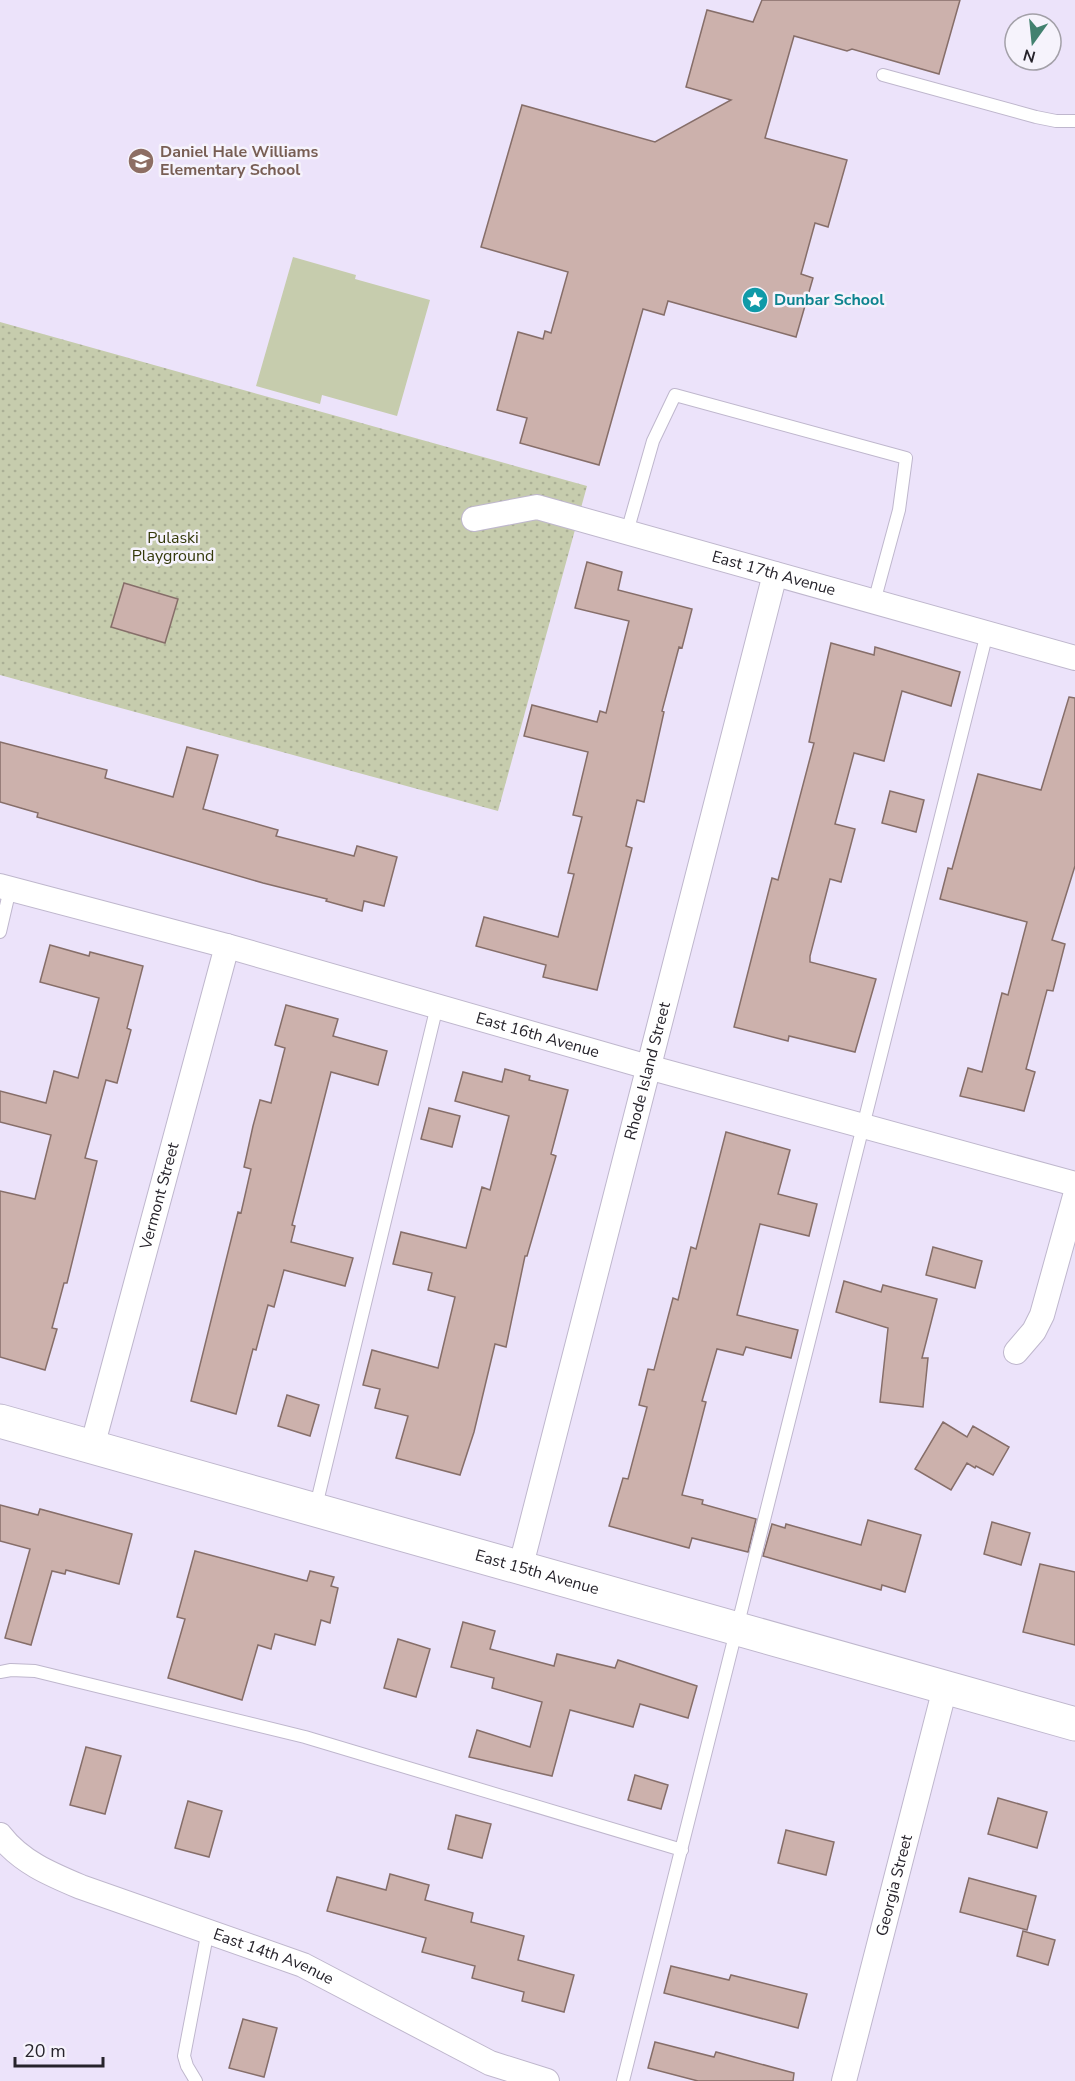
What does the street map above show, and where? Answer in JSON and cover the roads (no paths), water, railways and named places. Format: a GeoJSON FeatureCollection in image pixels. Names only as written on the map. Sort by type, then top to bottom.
{"type":"FeatureCollection","features":[{"type":"Feature","properties":{"kind":"main road","name":"East 15th Avenue"},"geometry":{"type":"LineString","coordinates":[[0,1421],[1075,1724]]}},
{"type":"Feature","properties":{"kind":"street","name":"East 17th Avenue"},"geometry":{"type":"LineString","coordinates":[[474,519],[537,507],[1075,658]]}},
{"type":"Feature","properties":{"kind":"street","name":"Rhode Island Street"},"geometry":{"type":"LineString","coordinates":[[520,1569],[775,574]]}},
{"type":"Feature","properties":{"kind":"street","name":"East 16th Avenue"},"geometry":{"type":"LineString","coordinates":[[5,888],[227,946],[648,1067],[1075,1184]]}},
{"type":"Feature","properties":{"kind":"street","name":"Vermont Street"},"geometry":{"type":"LineString","coordinates":[[92,1447],[227,946]]}},
{"type":"Feature","properties":{"kind":"street"},"geometry":{"type":"LineString","coordinates":[[1017,1353],[1028,1340],[1042,1315],[1075,1196]]}},
{"type":"Feature","properties":{"kind":"street","name":"Georgia Street"},"geometry":{"type":"LineString","coordinates":[[844,2081],[945,1688]]}},
{"type":"Feature","properties":{"kind":"street","name":"East 14th Avenue"},"geometry":{"type":"LineString","coordinates":[[0,1835],[29,1863],[52,1874],[81,1887],[303,1965],[490,2063],[547,2081]]}},
{"type":"Feature","properties":{"kind":"lane"},"geometry":{"type":"LineString","coordinates":[[883,75],[1046,119],[1075,121]]}},
{"type":"Feature","properties":{"kind":"lane"},"geometry":{"type":"LineString","coordinates":[[627,532],[653,441],[675,395],[906,458],[899,510],[874,602]]}},
{"type":"Feature","properties":{"kind":"lane"},"geometry":{"type":"LineString","coordinates":[[623,2081],[987,633]]}},
{"type":"Feature","properties":{"kind":"lane"},"geometry":{"type":"LineString","coordinates":[[0,932],[5,888]]}},
{"type":"Feature","properties":{"kind":"lane"},"geometry":{"type":"LineString","coordinates":[[315,1510],[437,1006]]}},
{"type":"Feature","properties":{"kind":"lane"},"geometry":{"type":"LineString","coordinates":[[4,1669],[35,1671],[305,1737],[682,1850]]}},
{"type":"Feature","properties":{"kind":"lane"},"geometry":{"type":"LineString","coordinates":[[196,2081],[186,2066],[184,2055],[208,1930]]}},
{"type":"Feature","properties":{"kind":"place","name":"Daniel Hale Williams Elementary School"},"geometry":{"type":"Point","coordinates":[141,161]}},
{"type":"Feature","properties":{"kind":"place","name":"Dunbar School"},"geometry":{"type":"Point","coordinates":[755,300]}},
{"type":"Feature","properties":{"kind":"park label","name":"Pulaski Playground"},"geometry":{"type":"Point","coordinates":[173,547]}}]}
